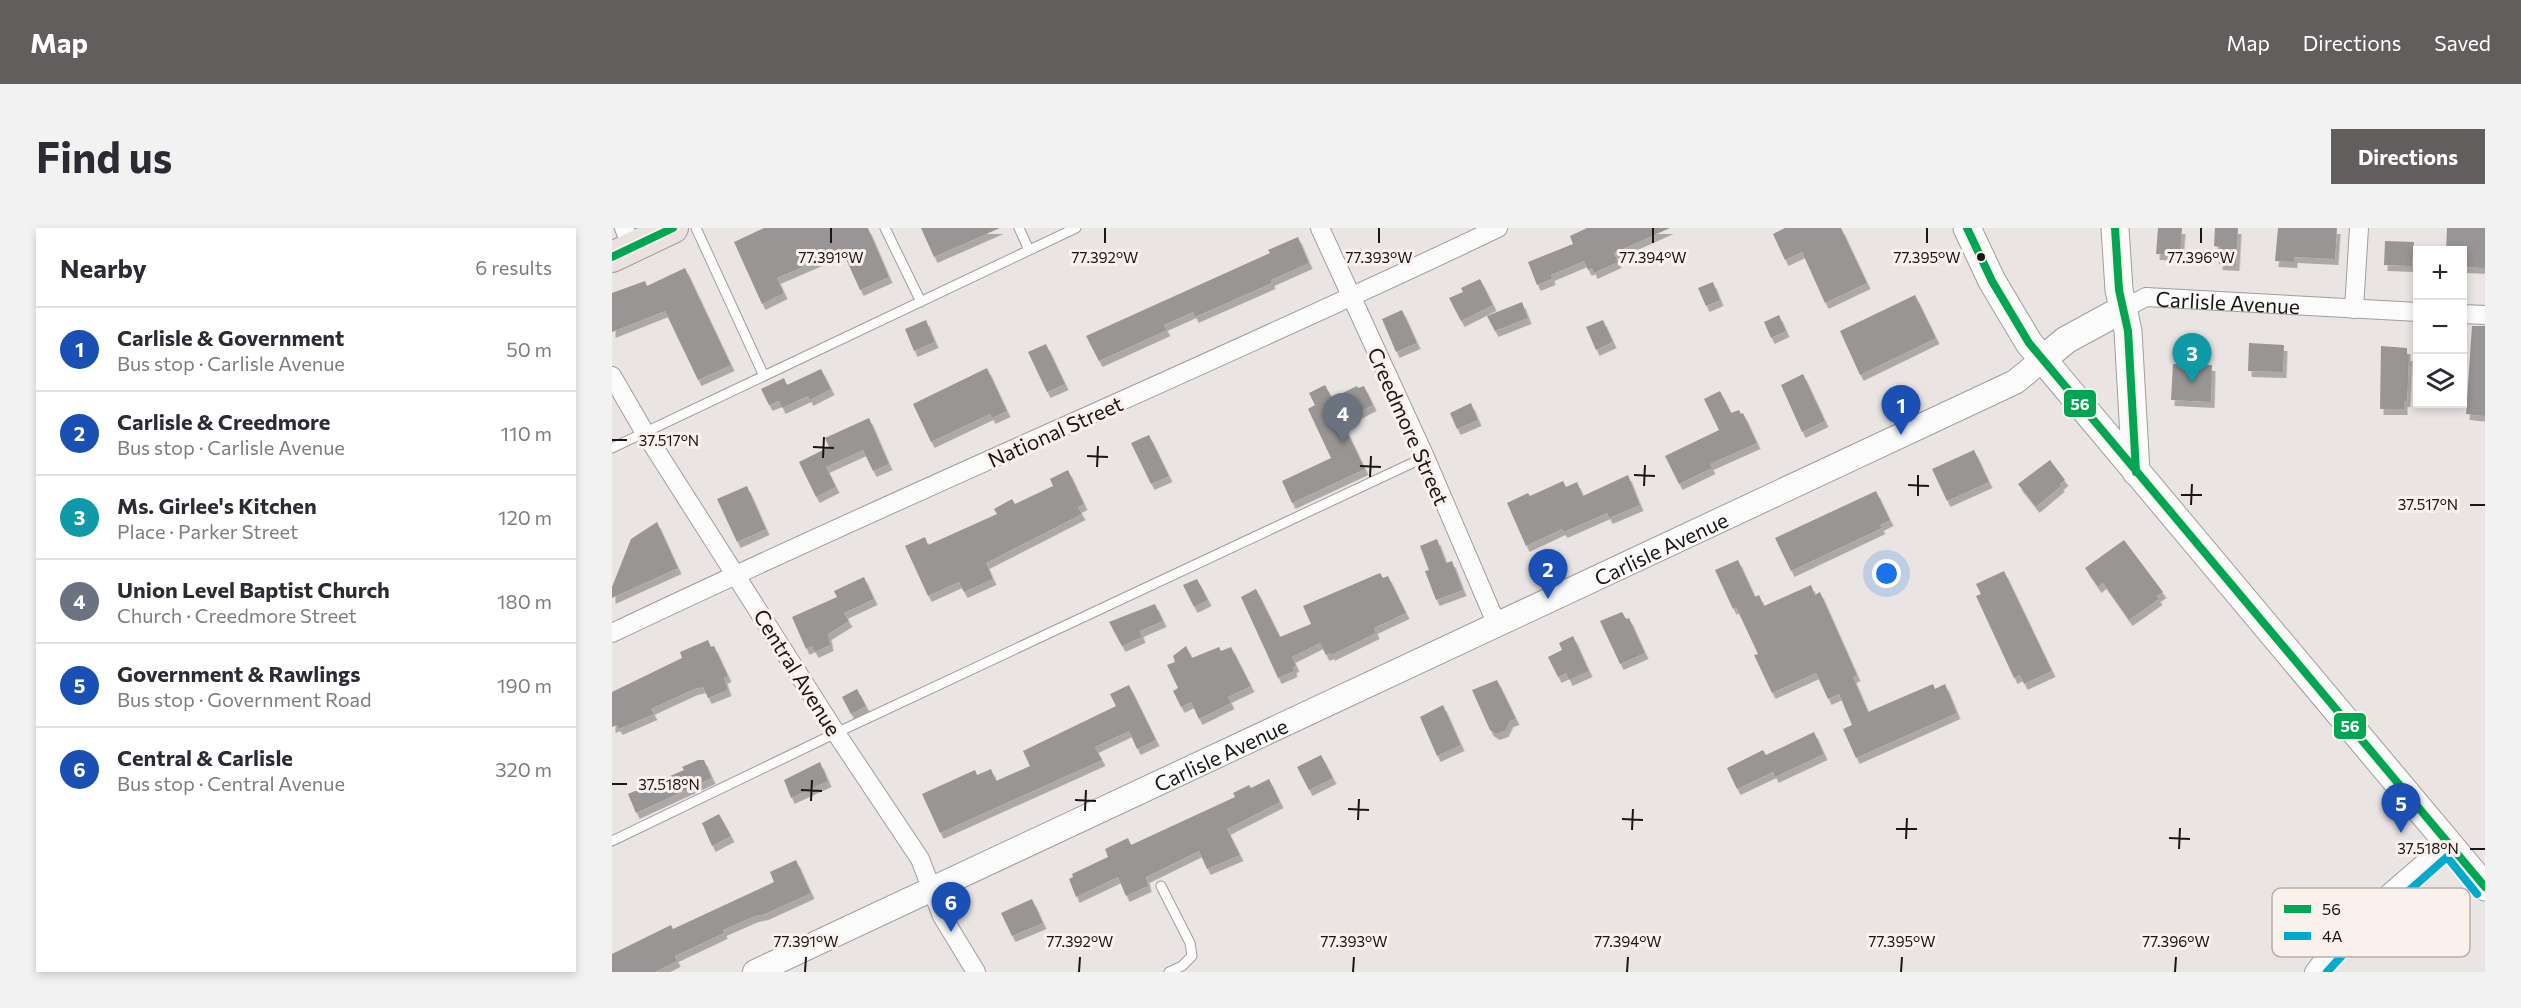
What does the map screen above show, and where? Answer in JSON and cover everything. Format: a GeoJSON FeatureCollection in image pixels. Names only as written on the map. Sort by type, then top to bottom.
{"type":"FeatureCollection","features":[{"type":"Feature","properties":{"kind":"main road"},"geometry":{"type":"LineString","coordinates":[[623,244],[673,228]]}},
{"type":"Feature","properties":{"kind":"main road"},"geometry":{"type":"LineString","coordinates":[[1966,228],[2020,331],[2042,360],[2485,887]]}},
{"type":"Feature","properties":{"kind":"main road"},"geometry":{"type":"LineString","coordinates":[[2115,228],[2117,270],[2128,331],[2136,472]]}},
{"type":"Feature","properties":{"kind":"main road","name":"Carlisle Avenue"},"geometry":{"type":"LineString","coordinates":[[2042,360],[2066,340],[2123,309]]}},
{"type":"Feature","properties":{"kind":"street","name":"Creedmore Street"},"geometry":{"type":"LineString","coordinates":[[1320,228],[1425,458],[1497,625]]}},
{"type":"Feature","properties":{"kind":"street","name":"National Street"},"geometry":{"type":"LineString","coordinates":[[612,633],[736,573],[1351,298],[1498,228]]}},
{"type":"Feature","properties":{"kind":"street"},"geometry":{"type":"LineString","coordinates":[[2354,309],[2359,228]]}},
{"type":"Feature","properties":{"kind":"street","name":"Carlisle Avenue"},"geometry":{"type":"LineString","coordinates":[[2123,309],[2146,297],[2413,312]]}},
{"type":"Feature","properties":{"kind":"street"},"geometry":{"type":"LineString","coordinates":[[2467,314],[2485,315]]}},
{"type":"Feature","properties":{"kind":"street","name":"Carlisle Avenue"},"geometry":{"type":"LineString","coordinates":[[755,972],[2015,382],[2042,360]]}},
{"type":"Feature","properties":{"kind":"street","name":"Central Avenue"},"geometry":{"type":"LineString","coordinates":[[612,376],[645,433],[836,733],[920,859],[942,916],[976,972]]}},
{"type":"Feature","properties":{"kind":"street"},"geometry":{"type":"LineString","coordinates":[[2392,888],[2448,842]]}},
{"type":"Feature","properties":{"kind":"street"},"geometry":{"type":"LineString","coordinates":[[2314,972],[2327,957]]}},
{"type":"Feature","properties":{"kind":"lane"},"geometry":{"type":"LineString","coordinates":[[696,228],[764,376]]}},
{"type":"Feature","properties":{"kind":"lane"},"geometry":{"type":"LineString","coordinates":[[885,228],[921,302]]}},
{"type":"Feature","properties":{"kind":"lane"},"geometry":{"type":"LineString","coordinates":[[1019,228],[1029,250]]}},
{"type":"Feature","properties":{"kind":"lane"},"geometry":{"type":"LineString","coordinates":[[612,448],[1074,228]]}},
{"type":"Feature","properties":{"kind":"lane"},"geometry":{"type":"LineString","coordinates":[[612,841],[836,733],[1425,458]]}},
{"type":"Feature","properties":{"kind":"lane"},"geometry":{"type":"LineString","coordinates":[[1161,886],[1190,943],[1192,956],[1182,966],[1169,972]]}},
{"type":"Feature","properties":{"kind":"building"},"geometry":{"type":"Polygon","coordinates":[[[764,228],[868,228],[889,277],[860,290],[842,250],[777,278],[784,293],[762,304],[734,242],[764,228]]]}},
{"type":"Feature","properties":{"kind":"building"},"geometry":{"type":"Polygon","coordinates":[[[921,228],[1000,228],[934,257],[921,228]]]}},
{"type":"Feature","properties":{"kind":"building"},"geometry":{"type":"Polygon","coordinates":[[[1587,228],[1670,228],[1614,253],[1618,262],[1594,273],[1592,268],[1588,270],[1584,261],[1551,275],[1552,279],[1537,285],[1528,262],[1573,244],[1570,236],[1587,228]]]}},
{"type":"Feature","properties":{"kind":"building"},"geometry":{"type":"Polygon","coordinates":[[[1785,228],[1841,228],[1867,283],[1825,303],[1802,252],[1785,260],[1773,234],[1785,228]]]}},
{"type":"Feature","properties":{"kind":"building"},"geometry":{"type":"Polygon","coordinates":[[[2158,228],[2182,228],[2180,255],[2156,254],[2158,228]]]}},
{"type":"Feature","properties":{"kind":"building"},"geometry":{"type":"Polygon","coordinates":[[[2215,228],[2238,228],[2236,265],[2219,264],[2220,247],[2214,246],[2215,228]]]}},
{"type":"Feature","properties":{"kind":"building"},"geometry":{"type":"Polygon","coordinates":[[[2278,228],[2337,228],[2335,259],[2294,257],[2294,262],[2275,261],[2278,228]]]}},
{"type":"Feature","properties":{"kind":"building"},"geometry":{"type":"Polygon","coordinates":[[[2447,228],[2485,228],[2485,268],[2467,267],[2467,246],[2446,246],[2447,228]]]}},
{"type":"Feature","properties":{"kind":"building"},"geometry":{"type":"Polygon","coordinates":[[[1298,237],[1309,263],[1271,280],[1272,283],[1195,317],[1193,312],[1164,325],[1167,330],[1099,361],[1086,336],[1270,253],[1268,250],[1298,237]]]}},
{"type":"Feature","properties":{"kind":"building"},"geometry":{"type":"Polygon","coordinates":[[[2385,241],[2414,242],[2412,266],[2384,265],[2385,241]]]}},
{"type":"Feature","properties":{"kind":"building"},"geometry":{"type":"Polygon","coordinates":[[[685,268],[731,365],[698,380],[665,311],[612,332],[612,293],[645,281],[647,286],[685,268]]]}},
{"type":"Feature","properties":{"kind":"building"},"geometry":{"type":"Polygon","coordinates":[[[1480,279],[1493,305],[1461,321],[1449,298],[1463,292],[1461,288],[1480,279]]]}},
{"type":"Feature","properties":{"kind":"building"},"geometry":{"type":"Polygon","coordinates":[[[1713,282],[1720,300],[1706,306],[1698,288],[1713,282]]]}},
{"type":"Feature","properties":{"kind":"building"},"geometry":{"type":"Polygon","coordinates":[[[1915,295],[1936,338],[1860,375],[1840,331],[1915,295]]]}},
{"type":"Feature","properties":{"kind":"building"},"geometry":{"type":"Polygon","coordinates":[[[1522,302],[1528,318],[1495,331],[1487,316],[1522,302]]]}},
{"type":"Feature","properties":{"kind":"building"},"geometry":{"type":"Polygon","coordinates":[[[1402,310],[1417,343],[1396,352],[1382,319],[1402,310]]]}},
{"type":"Feature","properties":{"kind":"building"},"geometry":{"type":"Polygon","coordinates":[[[1779,315],[1786,331],[1771,338],[1764,322],[1779,315]]]}},
{"type":"Feature","properties":{"kind":"building"},"geometry":{"type":"Polygon","coordinates":[[[926,320],[935,342],[914,351],[905,329],[926,320]]]}},
{"type":"Feature","properties":{"kind":"building"},"geometry":{"type":"Polygon","coordinates":[[[1603,320],[1613,342],[1596,350],[1586,327],[1603,320]]]}},
{"type":"Feature","properties":{"kind":"building"},"geometry":{"type":"Polygon","coordinates":[[[2472,326],[2485,326],[2485,416],[2466,414],[2472,326]]]}},
{"type":"Feature","properties":{"kind":"building"},"geometry":{"type":"Polygon","coordinates":[[[2249,343],[2284,345],[2283,372],[2248,371],[2249,343]]]}},
{"type":"Feature","properties":{"kind":"building"},"geometry":{"type":"Polygon","coordinates":[[[1046,344],[1065,384],[1047,392],[1028,352],[1046,344]]]}},
{"type":"Feature","properties":{"kind":"building"},"geometry":{"type":"Polygon","coordinates":[[[2381,346],[2407,348],[2407,355],[2409,355],[2407,401],[2404,401],[2404,409],[2380,409],[2381,346]]]}},
{"type":"Feature","properties":{"kind":"building"},"geometry":{"type":"Polygon","coordinates":[[[2173,364],[2212,365],[2211,402],[2171,400],[2173,364]]]}},
{"type":"Feature","properties":{"kind":"building"},"geometry":{"type":"Polygon","coordinates":[[[987,368],[1007,411],[992,418],[990,414],[931,442],[913,404],[987,368]]]}},
{"type":"Feature","properties":{"kind":"building"},"geometry":{"type":"Polygon","coordinates":[[[821,369],[831,389],[810,400],[808,396],[782,408],[779,401],[769,405],[761,389],[784,378],[787,385],[821,369]]]}},
{"type":"Feature","properties":{"kind":"building"},"geometry":{"type":"Polygon","coordinates":[[[1803,374],[1825,421],[1802,432],[1781,385],[1803,374]]]}},
{"type":"Feature","properties":{"kind":"building"},"geometry":{"type":"Polygon","coordinates":[[[1325,385],[1332,398],[1357,386],[1358,388],[1364,386],[1373,405],[1342,421],[1365,469],[1292,503],[1282,481],[1331,458],[1308,409],[1315,405],[1309,393],[1325,385]]]}},
{"type":"Feature","properties":{"kind":"building"},"geometry":{"type":"Polygon","coordinates":[[[1720,391],[1731,413],[1739,410],[1741,414],[1743,413],[1757,443],[1710,464],[1712,468],[1679,484],[1665,456],[1719,430],[1704,399],[1720,391]]]}},
{"type":"Feature","properties":{"kind":"building"},"geometry":{"type":"Polygon","coordinates":[[[1471,403],[1478,420],[1457,429],[1450,413],[1471,403]]]}},
{"type":"Feature","properties":{"kind":"building"},"geometry":{"type":"Polygon","coordinates":[[[869,418],[889,464],[873,471],[863,450],[826,467],[836,487],[816,497],[799,462],[829,447],[825,438],[869,418]]]}},
{"type":"Feature","properties":{"kind":"building"},"geometry":{"type":"Polygon","coordinates":[[[1149,435],[1169,476],[1151,484],[1131,443],[1149,435]]]}},
{"type":"Feature","properties":{"kind":"building"},"geometry":{"type":"Polygon","coordinates":[[[1974,450],[1989,482],[1947,501],[1932,469],[1974,450]]]}},
{"type":"Feature","properties":{"kind":"building"},"geometry":{"type":"Polygon","coordinates":[[[2050,460],[2065,480],[2036,507],[2018,484],[2050,460]]]}},
{"type":"Feature","properties":{"kind":"building"},"geometry":{"type":"Polygon","coordinates":[[[1068,470],[1084,504],[1078,507],[1082,514],[986,563],[993,579],[964,592],[959,582],[928,596],[905,546],[925,537],[928,545],[997,514],[994,509],[1012,499],[1015,504],[1053,486],[1050,479],[1068,470]]]}},
{"type":"Feature","properties":{"kind":"building"},"geometry":{"type":"Polygon","coordinates":[[[1628,475],[1640,505],[1609,518],[1607,513],[1564,532],[1562,529],[1526,546],[1507,503],[1528,493],[1530,496],[1563,481],[1566,487],[1577,482],[1583,496],[1628,475]]]}},
{"type":"Feature","properties":{"kind":"building"},"geometry":{"type":"Polygon","coordinates":[[[747,486],[766,529],[737,542],[717,499],[747,486]]]}},
{"type":"Feature","properties":{"kind":"building"},"geometry":{"type":"Polygon","coordinates":[[[1876,491],[1890,520],[1880,525],[1882,528],[1791,571],[1775,538],[1876,491]]]}},
{"type":"Feature","properties":{"kind":"building"},"geometry":{"type":"Polygon","coordinates":[[[657,522],[678,568],[612,598],[612,587],[631,539],[657,522]]]}},
{"type":"Feature","properties":{"kind":"building"},"geometry":{"type":"Polygon","coordinates":[[[1437,539],[1446,563],[1452,561],[1463,590],[1436,600],[1425,571],[1429,570],[1420,546],[1437,539]]]}},
{"type":"Feature","properties":{"kind":"building"},"geometry":{"type":"Polygon","coordinates":[[[2124,540],[2163,592],[2157,596],[2159,599],[2129,620],[2103,583],[2098,587],[2085,568],[2124,540]]]}},
{"type":"Feature","properties":{"kind":"building"},"geometry":{"type":"Polygon","coordinates":[[[1738,560],[1755,597],[1759,595],[1764,606],[1811,585],[1815,595],[1820,592],[1857,675],[1853,677],[1868,712],[1933,684],[1935,689],[1945,684],[1957,713],[1856,758],[1843,729],[1852,725],[1839,694],[1828,699],[1816,673],[1772,693],[1754,655],[1758,654],[1736,607],[1733,609],[1715,570],[1738,560]]]}},
{"type":"Feature","properties":{"kind":"building"},"geometry":{"type":"Polygon","coordinates":[[[2004,571],[2052,671],[2024,684],[2020,675],[2014,678],[1976,596],[1981,594],[1976,584],[2004,571]]]}},
{"type":"Feature","properties":{"kind":"building"},"geometry":{"type":"Polygon","coordinates":[[[1380,573],[1383,578],[1388,576],[1406,613],[1374,628],[1376,633],[1331,655],[1331,653],[1326,655],[1320,643],[1292,657],[1296,666],[1293,667],[1294,671],[1278,678],[1241,597],[1256,589],[1280,637],[1311,624],[1303,606],[1380,573]]]}},
{"type":"Feature","properties":{"kind":"building"},"geometry":{"type":"Polygon","coordinates":[[[864,577],[874,599],[844,613],[849,621],[828,634],[830,645],[815,652],[812,646],[806,649],[792,617],[837,597],[834,591],[864,577]]]}},
{"type":"Feature","properties":{"kind":"building"},"geometry":{"type":"Polygon","coordinates":[[[1197,579],[1208,600],[1194,607],[1183,585],[1197,579]]]}},
{"type":"Feature","properties":{"kind":"building"},"geometry":{"type":"Polygon","coordinates":[[[1155,604],[1163,621],[1140,631],[1142,637],[1122,646],[1109,622],[1155,604]]]}},
{"type":"Feature","properties":{"kind":"building"},"geometry":{"type":"Polygon","coordinates":[[[1622,612],[1626,619],[1629,618],[1645,653],[1620,664],[1600,621],[1622,612]]]}},
{"type":"Feature","properties":{"kind":"building"},"geometry":{"type":"Polygon","coordinates":[[[1573,636],[1589,671],[1569,680],[1566,673],[1558,677],[1548,657],[1562,650],[1559,643],[1573,636]]]}},
{"type":"Feature","properties":{"kind":"building"},"geometry":{"type":"Polygon","coordinates":[[[708,640],[711,647],[714,646],[728,676],[724,678],[728,690],[708,698],[703,687],[694,689],[651,709],[654,714],[619,729],[617,725],[612,727],[612,692],[682,658],[680,652],[708,640]]]}},
{"type":"Feature","properties":{"kind":"building"},"geometry":{"type":"Polygon","coordinates":[[[1186,646],[1192,658],[1219,647],[1221,651],[1231,647],[1251,686],[1228,697],[1231,703],[1199,719],[1191,702],[1181,707],[1173,691],[1178,688],[1167,665],[1175,662],[1173,656],[1186,646]]]}},
{"type":"Feature","properties":{"kind":"building"},"geometry":{"type":"Polygon","coordinates":[[[1497,680],[1516,719],[1510,721],[1505,731],[1496,734],[1490,730],[1472,690],[1497,680]]]}},
{"type":"Feature","properties":{"kind":"building"},"geometry":{"type":"Polygon","coordinates":[[[1129,685],[1156,740],[1137,749],[1129,731],[1095,747],[1102,760],[940,833],[922,794],[975,770],[977,775],[991,769],[996,781],[1030,766],[1023,751],[1116,706],[1110,694],[1129,685]]]}},
{"type":"Feature","properties":{"kind":"building"},"geometry":{"type":"Polygon","coordinates":[[[857,689],[866,706],[851,714],[842,697],[857,689]]]}},
{"type":"Feature","properties":{"kind":"building"},"geometry":{"type":"Polygon","coordinates":[[[1443,705],[1461,745],[1437,756],[1420,717],[1443,705]]]}},
{"type":"Feature","properties":{"kind":"building"},"geometry":{"type":"Polygon","coordinates":[[[1814,732],[1824,754],[1775,777],[1773,772],[1737,789],[1727,768],[1763,750],[1766,755],[1814,732]]]}},
{"type":"Feature","properties":{"kind":"building"},"geometry":{"type":"Polygon","coordinates":[[[1321,755],[1333,778],[1309,790],[1297,767],[1321,755]]]}},
{"type":"Feature","properties":{"kind":"building"},"geometry":{"type":"Polygon","coordinates":[[[698,760],[704,760],[712,778],[636,813],[628,794],[684,770],[682,767],[698,760]]]}},
{"type":"Feature","properties":{"kind":"building"},"geometry":{"type":"Polygon","coordinates":[[[820,762],[828,781],[791,798],[784,780],[820,762]]]}},
{"type":"Feature","properties":{"kind":"building"},"geometry":{"type":"Polygon","coordinates":[[[1269,779],[1280,802],[1227,829],[1240,855],[1207,869],[1199,851],[1146,877],[1148,886],[1126,896],[1118,877],[1076,897],[1069,879],[1073,877],[1072,874],[1108,857],[1105,849],[1128,838],[1131,845],[1235,797],[1233,793],[1249,785],[1251,788],[1269,779]]]}},
{"type":"Feature","properties":{"kind":"building"},"geometry":{"type":"Polygon","coordinates":[[[719,814],[731,836],[712,846],[702,823],[719,814]]]}},
{"type":"Feature","properties":{"kind":"building"},"geometry":{"type":"Polygon","coordinates":[[[796,860],[811,893],[723,930],[724,933],[675,956],[677,961],[655,972],[612,972],[612,954],[671,925],[673,929],[774,882],[770,872],[796,860]]]}},
{"type":"Feature","properties":{"kind":"building"},"geometry":{"type":"Polygon","coordinates":[[[1032,899],[1043,923],[1012,936],[1001,913],[1032,899]]]}},
{"type":"Feature","properties":{"kind":"transit line","name":"56"},"geometry":{"type":"LineString","coordinates":[[612,257],[673,228]]}},
{"type":"Feature","properties":{"kind":"transit line","name":"56"},"geometry":{"type":"LineString","coordinates":[[1967,228],[1992,281],[2029,343],[2485,887]]}},
{"type":"Feature","properties":{"kind":"transit line","name":"56"},"geometry":{"type":"LineString","coordinates":[[2115,228],[2119,290],[2128,331],[2136,472]]}},
{"type":"Feature","properties":{"kind":"transit line","name":"4A"},"geometry":{"type":"LineString","coordinates":[[2412,888],[2447,857],[2477,894]]}},
{"type":"Feature","properties":{"kind":"transit line","name":"4A"},"geometry":{"type":"LineString","coordinates":[[2327,972],[2341,957]]}},
{"type":"Feature","properties":{"kind":"place","name":"Ms. Girlee's Kitchen"},"geometry":{"type":"Point","coordinates":[2192,383]}},
{"type":"Feature","properties":{"kind":"place","name":"Carlisle & Government"},"geometry":{"type":"Point","coordinates":[1901,435]}},
{"type":"Feature","properties":{"kind":"place","name":"Union Level Baptist Church"},"geometry":{"type":"Point","coordinates":[1343,443]}},
{"type":"Feature","properties":{"kind":"place","name":"Carlisle & Creedmore"},"geometry":{"type":"Point","coordinates":[1548,599]}},
{"type":"Feature","properties":{"kind":"place","name":"Government & Rawlings"},"geometry":{"type":"Point","coordinates":[2401,833]}},
{"type":"Feature","properties":{"kind":"place","name":"Central & Carlisle"},"geometry":{"type":"Point","coordinates":[951,932]}}]}
